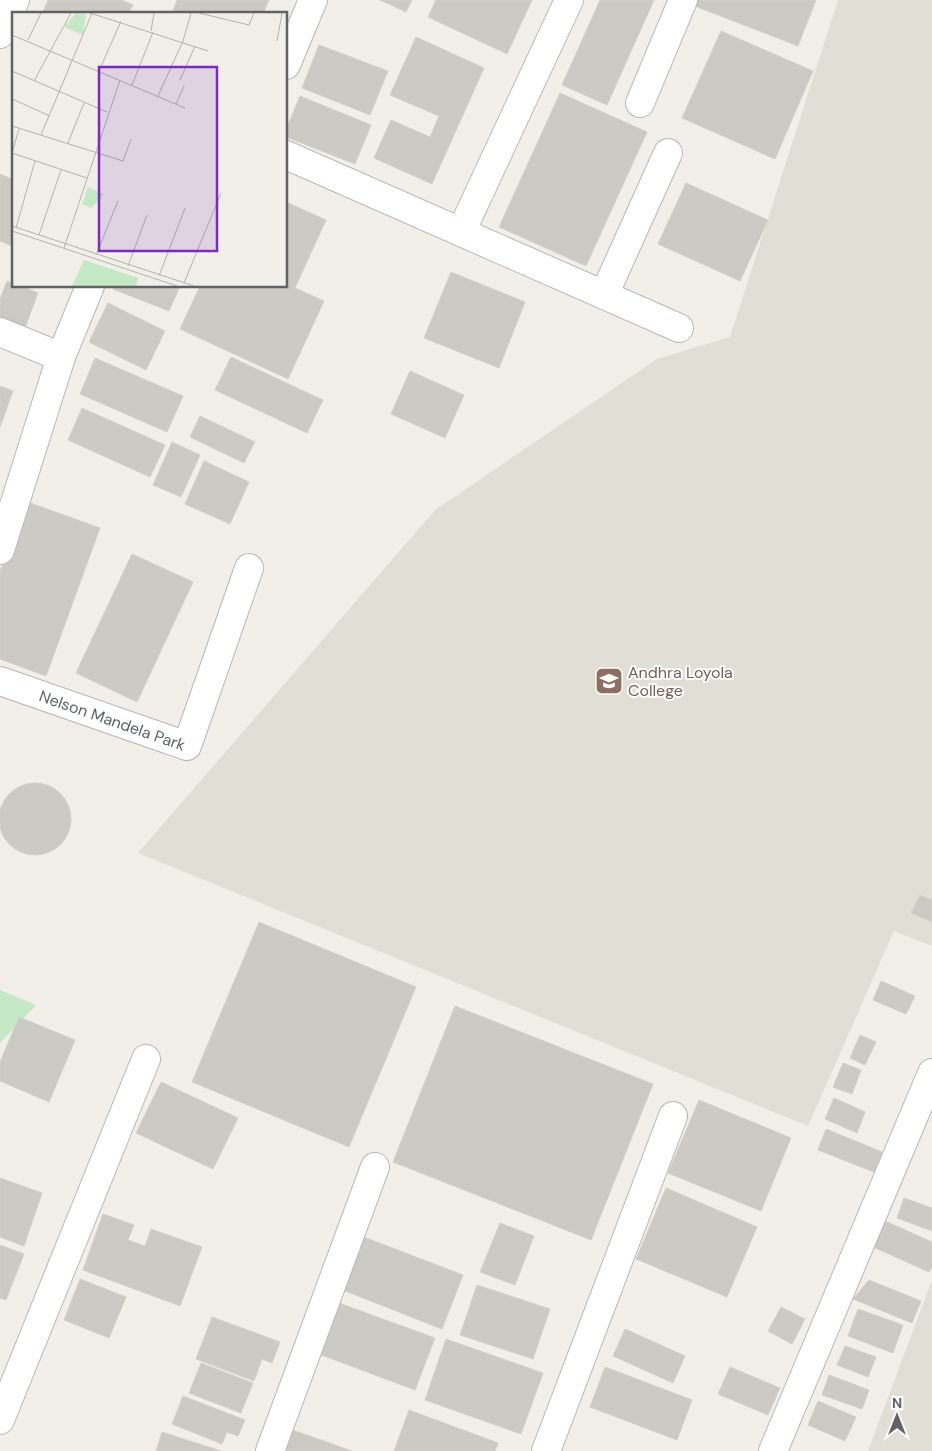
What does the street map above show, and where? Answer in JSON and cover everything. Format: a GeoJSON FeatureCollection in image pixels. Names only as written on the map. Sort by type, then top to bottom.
{"type":"FeatureCollection","features":[{"type":"Feature","properties":{"kind":"street"},"geometry":{"type":"LineString","coordinates":[[12,39],[0,34],[15,0]]}},
{"type":"Feature","properties":{"kind":"street"},"geometry":{"type":"LineString","coordinates":[[288,60],[313,0]]}},
{"type":"Feature","properties":{"kind":"street"},"geometry":{"type":"LineString","coordinates":[[461,232],[569,0]]}},
{"type":"Feature","properties":{"kind":"street"},"geometry":{"type":"LineString","coordinates":[[640,103],[683,0]]}},
{"type":"Feature","properties":{"kind":"street"},"geometry":{"type":"LineString","coordinates":[[604,294],[668,153]]}},
{"type":"Feature","properties":{"kind":"street"},"geometry":{"type":"LineString","coordinates":[[288,156],[680,328]]}},
{"type":"Feature","properties":{"kind":"street"},"geometry":{"type":"LineString","coordinates":[[0,550],[61,356],[89,288]]}},
{"type":"Feature","properties":{"kind":"street"},"geometry":{"type":"LineString","coordinates":[[0,332],[61,356]]}},
{"type":"Feature","properties":{"kind":"street","name":"Nelson Mandela Park"},"geometry":{"type":"LineString","coordinates":[[0,680],[187,746],[248,568]]}},
{"type":"Feature","properties":{"kind":"street"},"geometry":{"type":"LineString","coordinates":[[0,1420],[146,1058]]}},
{"type":"Feature","properties":{"kind":"street"},"geometry":{"type":"LineString","coordinates":[[772,1451],[932,1073]]}},
{"type":"Feature","properties":{"kind":"street"},"geometry":{"type":"LineString","coordinates":[[546,1451],[673,1116]]}},
{"type":"Feature","properties":{"kind":"street"},"geometry":{"type":"LineString","coordinates":[[270,1451],[375,1167]]}},
{"type":"Feature","properties":{"kind":"shaded area","name":"Andhra Loyola College"},"geometry":{"type":"Polygon","coordinates":[[[838,0],[932,0],[932,946],[894,931],[808,1126],[138,853],[435,510],[657,359],[730,337],[838,0]]]}},
{"type":"Feature","properties":{"kind":"shaded area"},"geometry":{"type":"Polygon","coordinates":[[[932,1280],[932,1451],[868,1451],[932,1280]]]}},
{"type":"Feature","properties":{"kind":"green space"},"geometry":{"type":"Polygon","coordinates":[[[0,990],[36,1005],[0,1043],[0,990]]]}},
{"type":"Feature","properties":{"kind":"building"},"geometry":{"type":"Polygon","coordinates":[[[48,0],[122,0],[133,5],[129,12],[43,12],[48,0]]]}},
{"type":"Feature","properties":{"kind":"building"},"geometry":{"type":"Polygon","coordinates":[[[177,0],[269,0],[264,12],[173,12],[177,0]]]}},
{"type":"Feature","properties":{"kind":"building"},"geometry":{"type":"Polygon","coordinates":[[[380,0],[412,0],[406,12],[380,0]]]}},
{"type":"Feature","properties":{"kind":"building"},"geometry":{"type":"Polygon","coordinates":[[[436,0],[532,0],[507,54],[428,17],[436,0]]]}},
{"type":"Feature","properties":{"kind":"building"},"geometry":{"type":"Polygon","coordinates":[[[600,0],[654,0],[607,105],[562,85],[600,0]]]}},
{"type":"Feature","properties":{"kind":"building"},"geometry":{"type":"Polygon","coordinates":[[[694,0],[816,0],[798,46],[692,5],[694,0]]]}},
{"type":"Feature","properties":{"kind":"building"},"geometry":{"type":"Polygon","coordinates":[[[721,31],[813,71],[775,159],[682,118],[721,31]]]}},
{"type":"Feature","properties":{"kind":"building"},"geometry":{"type":"Polygon","coordinates":[[[416,37],[484,68],[432,184],[374,158],[391,120],[430,137],[439,116],[390,95],[416,37]]]}},
{"type":"Feature","properties":{"kind":"building"},"geometry":{"type":"Polygon","coordinates":[[[319,45],[388,71],[370,115],[302,88],[319,45]]]}},
{"type":"Feature","properties":{"kind":"building"},"geometry":{"type":"Polygon","coordinates":[[[560,93],[647,132],[586,266],[499,227],[560,93]]]}},
{"type":"Feature","properties":{"kind":"building"},"geometry":{"type":"Polygon","coordinates":[[[300,96],[371,125],[355,164],[288,138],[288,125],[300,96]]]}},
{"type":"Feature","properties":{"kind":"building"},"geometry":{"type":"Polygon","coordinates":[[[0,174],[12,179],[12,246],[0,241],[0,174]]]}},
{"type":"Feature","properties":{"kind":"building"},"geometry":{"type":"Polygon","coordinates":[[[686,183],[768,220],[740,281],[658,244],[686,183]]]}},
{"type":"Feature","properties":{"kind":"building"},"geometry":{"type":"Polygon","coordinates":[[[288,203],[326,220],[295,288],[324,301],[288,379],[180,329],[199,288],[288,288],[288,203]]]}},
{"type":"Feature","properties":{"kind":"building"},"geometry":{"type":"Polygon","coordinates":[[[451,272],[525,302],[499,368],[424,338],[451,272]]]}},
{"type":"Feature","properties":{"kind":"building"},"geometry":{"type":"Polygon","coordinates":[[[7,281],[12,283],[12,288],[26,288],[38,293],[25,328],[0,319],[0,299],[7,281]]]}},
{"type":"Feature","properties":{"kind":"building"},"geometry":{"type":"Polygon","coordinates":[[[113,288],[179,288],[169,311],[113,288]]]}},
{"type":"Feature","properties":{"kind":"building"},"geometry":{"type":"Polygon","coordinates":[[[108,303],[165,331],[146,370],[89,342],[108,303]]]}},
{"type":"Feature","properties":{"kind":"building"},"geometry":{"type":"Polygon","coordinates":[[[231,357],[323,400],[307,433],[215,390],[231,357]]]}},
{"type":"Feature","properties":{"kind":"building"},"geometry":{"type":"Polygon","coordinates":[[[95,358],[183,396],[167,432],[80,394],[95,358]]]}},
{"type":"Feature","properties":{"kind":"building"},"geometry":{"type":"Polygon","coordinates":[[[410,371],[464,395],[445,438],[391,414],[410,371]]]}},
{"type":"Feature","properties":{"kind":"building"},"geometry":{"type":"Polygon","coordinates":[[[0,386],[13,391],[0,427],[0,386]]]}},
{"type":"Feature","properties":{"kind":"building"},"geometry":{"type":"Polygon","coordinates":[[[82,408],[165,445],[150,477],[68,440],[82,408]]]}},
{"type":"Feature","properties":{"kind":"building"},"geometry":{"type":"Polygon","coordinates":[[[200,416],[255,442],[244,463],[190,437],[200,416]]]}},
{"type":"Feature","properties":{"kind":"building"},"geometry":{"type":"Polygon","coordinates":[[[172,442],[200,455],[181,497],[153,485],[172,442]]]}},
{"type":"Feature","properties":{"kind":"building"},"geometry":{"type":"Polygon","coordinates":[[[204,461],[249,482],[230,524],[185,504],[204,461]]]}},
{"type":"Feature","properties":{"kind":"building"},"geometry":{"type":"Polygon","coordinates":[[[25,501],[100,528],[46,676],[0,659],[0,571],[25,501]]]}},
{"type":"Feature","properties":{"kind":"building"},"geometry":{"type":"Polygon","coordinates":[[[132,554],[193,582],[137,702],[76,673],[132,554]]]}},
{"type":"Feature","properties":{"kind":"building"},"geometry":{"type":"Polygon","coordinates":[[[42,783],[61,793],[69,805],[71,819],[69,833],[61,845],[49,853],[28,855],[9,845],[1,833],[-1,812],[9,793],[21,785],[42,783]]]}},
{"type":"Feature","properties":{"kind":"building"},"geometry":{"type":"Polygon","coordinates":[[[920,895],[932,900],[932,922],[911,913],[920,895]]]}},
{"type":"Feature","properties":{"kind":"building"},"geometry":{"type":"Polygon","coordinates":[[[259,922],[416,987],[349,1147],[192,1082],[259,922]]]}},
{"type":"Feature","properties":{"kind":"building"},"geometry":{"type":"Polygon","coordinates":[[[881,981],[915,996],[906,1014],[873,1000],[881,981]]]}},
{"type":"Feature","properties":{"kind":"building"},"geometry":{"type":"Polygon","coordinates":[[[455,1006],[653,1084],[591,1240],[393,1162],[455,1006]]]}},
{"type":"Feature","properties":{"kind":"building"},"geometry":{"type":"Polygon","coordinates":[[[19,1017],[75,1040],[49,1102],[0,1081],[0,1062],[19,1017]]]}},
{"type":"Feature","properties":{"kind":"building"},"geometry":{"type":"Polygon","coordinates":[[[860,1035],[876,1042],[865,1065],[850,1058],[860,1035]]]}},
{"type":"Feature","properties":{"kind":"building"},"geometry":{"type":"Polygon","coordinates":[[[843,1063],[861,1070],[852,1094],[833,1087],[843,1063]]]}},
{"type":"Feature","properties":{"kind":"building"},"geometry":{"type":"Polygon","coordinates":[[[161,1082],[238,1118],[213,1169],[136,1133],[161,1082]]]}},
{"type":"Feature","properties":{"kind":"building"},"geometry":{"type":"Polygon","coordinates":[[[834,1098],[865,1112],[857,1133],[825,1119],[834,1098]]]}},
{"type":"Feature","properties":{"kind":"building"},"geometry":{"type":"Polygon","coordinates":[[[699,1100],[791,1138],[761,1211],[668,1173],[699,1100]]]}},
{"type":"Feature","properties":{"kind":"building"},"geometry":{"type":"Polygon","coordinates":[[[826,1129],[882,1152],[874,1172],[818,1150],[826,1129]]]}},
{"type":"Feature","properties":{"kind":"building"},"geometry":{"type":"Polygon","coordinates":[[[0,1178],[42,1193],[24,1246],[0,1237],[0,1178]]]}},
{"type":"Feature","properties":{"kind":"building"},"geometry":{"type":"Polygon","coordinates":[[[666,1188],[757,1227],[727,1297],[636,1259],[666,1188]]]}},
{"type":"Feature","properties":{"kind":"building"},"geometry":{"type":"Polygon","coordinates":[[[904,1198],[932,1208],[932,1231],[897,1218],[904,1198]]]}},
{"type":"Feature","properties":{"kind":"building"},"geometry":{"type":"Polygon","coordinates":[[[103,1214],[134,1225],[128,1240],[145,1246],[151,1229],[202,1247],[180,1306],[83,1270],[103,1214]]]}},
{"type":"Feature","properties":{"kind":"building"},"geometry":{"type":"Polygon","coordinates":[[[885,1221],[932,1242],[932,1267],[929,1272],[873,1247],[885,1221]]]}},
{"type":"Feature","properties":{"kind":"building"},"geometry":{"type":"Polygon","coordinates":[[[500,1223],[534,1236],[515,1285],[480,1272],[500,1223]]]}},
{"type":"Feature","properties":{"kind":"building"},"geometry":{"type":"Polygon","coordinates":[[[356,1234],[463,1275],[442,1329],[335,1287],[356,1234]]]}},
{"type":"Feature","properties":{"kind":"building"},"geometry":{"type":"Polygon","coordinates":[[[0,1245],[24,1254],[6,1300],[0,1298],[0,1245]]]}},
{"type":"Feature","properties":{"kind":"building"},"geometry":{"type":"Polygon","coordinates":[[[80,1279],[126,1297],[109,1338],[64,1320],[80,1279]]]}},
{"type":"Feature","properties":{"kind":"building"},"geometry":{"type":"Polygon","coordinates":[[[869,1280],[921,1301],[912,1323],[853,1299],[869,1280]]]}},
{"type":"Feature","properties":{"kind":"building"},"geometry":{"type":"Polygon","coordinates":[[[477,1285],[550,1309],[533,1359],[460,1335],[477,1285]]]}},
{"type":"Feature","properties":{"kind":"building"},"geometry":{"type":"Polygon","coordinates":[[[336,1302],[435,1338],[415,1390],[316,1353],[336,1302]]]}},
{"type":"Feature","properties":{"kind":"building"},"geometry":{"type":"Polygon","coordinates":[[[781,1307],[805,1319],[792,1344],[768,1331],[781,1307]]]}},
{"type":"Feature","properties":{"kind":"building"},"geometry":{"type":"Polygon","coordinates":[[[858,1309],[903,1325],[893,1353],[848,1336],[858,1309]]]}},
{"type":"Feature","properties":{"kind":"building"},"geometry":{"type":"Polygon","coordinates":[[[212,1317],[280,1342],[272,1363],[262,1359],[254,1381],[196,1359],[212,1317]]]}},
{"type":"Feature","properties":{"kind":"building"},"geometry":{"type":"Polygon","coordinates":[[[625,1329],[685,1356],[673,1383],[613,1356],[625,1329]]]}},
{"type":"Feature","properties":{"kind":"building"},"geometry":{"type":"Polygon","coordinates":[[[446,1339],[543,1373],[521,1434],[425,1400],[446,1339]]]}},
{"type":"Feature","properties":{"kind":"building"},"geometry":{"type":"Polygon","coordinates":[[[845,1346],[876,1357],[868,1377],[837,1365],[845,1346]]]}},
{"type":"Feature","properties":{"kind":"building"},"geometry":{"type":"Polygon","coordinates":[[[201,1363],[253,1383],[241,1413],[189,1393],[201,1363]]]}},
{"type":"Feature","properties":{"kind":"building"},"geometry":{"type":"Polygon","coordinates":[[[605,1367],[692,1400],[677,1440],[590,1407],[605,1367]]]}},
{"type":"Feature","properties":{"kind":"building"},"geometry":{"type":"Polygon","coordinates":[[[730,1367],[780,1388],[768,1415],[718,1394],[730,1367]]]}},
{"type":"Feature","properties":{"kind":"building"},"geometry":{"type":"Polygon","coordinates":[[[829,1375],[869,1390],[862,1409],[822,1395],[829,1375]]]}},
{"type":"Feature","properties":{"kind":"building"},"geometry":{"type":"Polygon","coordinates":[[[183,1396],[245,1420],[238,1436],[227,1432],[222,1444],[172,1424],[183,1396]]]}},
{"type":"Feature","properties":{"kind":"building"},"geometry":{"type":"Polygon","coordinates":[[[818,1401],[856,1417],[845,1441],[808,1425],[818,1401]]]}},
{"type":"Feature","properties":{"kind":"building"},"geometry":{"type":"Polygon","coordinates":[[[409,1410],[498,1443],[495,1451],[394,1451],[409,1410]]]}},
{"type":"Feature","properties":{"kind":"building"},"geometry":{"type":"Polygon","coordinates":[[[290,1429],[352,1451],[282,1451],[290,1429]]]}},
{"type":"Feature","properties":{"kind":"building"},"geometry":{"type":"Polygon","coordinates":[[[162,1432],[221,1451],[156,1451],[162,1432]]]}},
{"type":"Feature","properties":{"kind":"place","name":"Andhra Loyola College"},"geometry":{"type":"Point","coordinates":[609,681]}}]}
